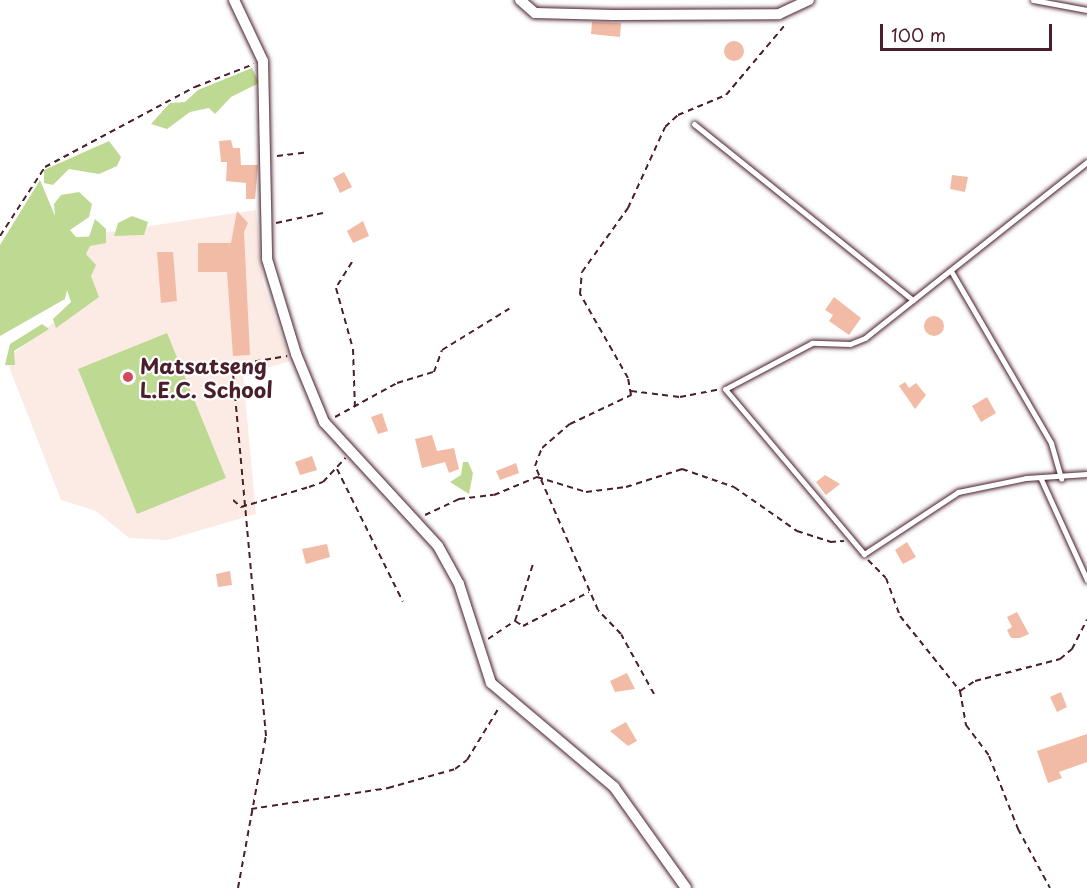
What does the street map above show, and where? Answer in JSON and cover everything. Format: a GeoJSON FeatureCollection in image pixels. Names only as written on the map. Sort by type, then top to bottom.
{"type":"FeatureCollection","features":[{"type":"Feature","properties":{"kind":"street"},"geometry":{"type":"LineString","coordinates":[[234,0],[263,61],[268,156],[267,259],[296,354],[324,422],[347,450],[438,546],[459,584],[485,671],[505,698],[614,787],[686,888]]}},
{"type":"Feature","properties":{"kind":"street"},"geometry":{"type":"LineString","coordinates":[[520,0],[535,13],[789,11],[809,0]]}},
{"type":"Feature","properties":{"kind":"lane"},"geometry":{"type":"LineString","coordinates":[[1033,0],[1087,10]]}},
{"type":"Feature","properties":{"kind":"lane"},"geometry":{"type":"LineString","coordinates":[[694,124],[913,300]]}},
{"type":"Feature","properties":{"kind":"lane"},"geometry":{"type":"LineString","coordinates":[[1087,162],[865,338],[850,344],[812,343],[725,389],[864,554],[958,492],[1087,474]]}},
{"type":"Feature","properties":{"kind":"lane"},"geometry":{"type":"LineString","coordinates":[[951,271],[1051,443],[1061,479]]}},
{"type":"Feature","properties":{"kind":"lane"},"geometry":{"type":"LineString","coordinates":[[1041,479],[1087,580]]}},
{"type":"Feature","properties":{"kind":"path"},"geometry":{"type":"LineString","coordinates":[[631,391],[580,294],[582,272],[628,208],[665,127],[678,115],[726,95],[778,34],[789,11]]}},
{"type":"Feature","properties":{"kind":"path"},"geometry":{"type":"LineString","coordinates":[[0,236],[50,164],[195,87],[263,61]]}},
{"type":"Feature","properties":{"kind":"path"},"geometry":{"type":"LineString","coordinates":[[268,156],[308,152]]}},
{"type":"Feature","properties":{"kind":"path"},"geometry":{"type":"LineString","coordinates":[[267,221],[281,224],[323,213]]}},
{"type":"Feature","properties":{"kind":"path"},"geometry":{"type":"LineString","coordinates":[[352,262],[336,288],[353,349],[355,408]]}},
{"type":"Feature","properties":{"kind":"path"},"geometry":{"type":"LineString","coordinates":[[324,422],[355,408],[398,383],[434,372],[442,350],[509,309]]}},
{"type":"Feature","properties":{"kind":"path"},"geometry":{"type":"LineString","coordinates":[[238,888],[251,809],[257,803],[267,736],[263,669],[251,601],[242,507],[234,365],[296,354]]}},
{"type":"Feature","properties":{"kind":"path"},"geometry":{"type":"LineString","coordinates":[[654,694],[590,591],[537,477],[542,448],[570,424],[631,391],[680,397],[725,389]]}},
{"type":"Feature","properties":{"kind":"path"},"geometry":{"type":"LineString","coordinates":[[242,507],[323,482],[337,470],[347,450]]}},
{"type":"Feature","properties":{"kind":"path"},"geometry":{"type":"LineString","coordinates":[[414,520],[459,499],[510,490],[537,477],[586,492],[626,487],[682,469],[734,487],[797,531],[830,543],[850,539]]}},
{"type":"Feature","properties":{"kind":"path"},"geometry":{"type":"LineString","coordinates":[[337,470],[403,602]]}},
{"type":"Feature","properties":{"kind":"path"},"geometry":{"type":"LineString","coordinates":[[233,500],[242,507]]}},
{"type":"Feature","properties":{"kind":"path"},"geometry":{"type":"LineString","coordinates":[[864,554],[886,578],[900,616],[960,691],[966,725],[989,756],[1018,830],[1050,888]]}},
{"type":"Feature","properties":{"kind":"path"},"geometry":{"type":"LineString","coordinates":[[476,645],[515,621],[533,564]]}},
{"type":"Feature","properties":{"kind":"path"},"geometry":{"type":"LineString","coordinates":[[515,621],[524,626],[590,591]]}},
{"type":"Feature","properties":{"kind":"path"},"geometry":{"type":"LineString","coordinates":[[960,691],[975,681],[1060,658],[1072,650],[1087,620]]}},
{"type":"Feature","properties":{"kind":"path"},"geometry":{"type":"LineString","coordinates":[[251,809],[388,788],[455,770],[467,760],[505,698]]}},
{"type":"Feature","properties":{"kind":"shaded area","name":"Matsatseng L.E.C. School"},"geometry":{"type":"Polygon","coordinates":[[[256,210],[263,283],[290,361],[243,375],[256,514],[167,540],[129,538],[96,511],[61,500],[6,359],[89,295],[77,237],[256,210]]]}},
{"type":"Feature","properties":{"kind":"green space"},"geometry":{"type":"Polygon","coordinates":[[[252,68],[259,83],[231,97],[215,114],[209,108],[190,112],[167,129],[151,124],[170,103],[185,102],[198,90],[252,68]]]}},
{"type":"Feature","properties":{"kind":"green space"},"geometry":{"type":"Polygon","coordinates":[[[109,141],[121,157],[117,166],[99,174],[69,169],[53,185],[44,183],[44,170],[109,141]]]}},
{"type":"Feature","properties":{"kind":"green space"},"geometry":{"type":"Polygon","coordinates":[[[40,180],[55,216],[54,204],[61,195],[79,192],[92,204],[89,217],[70,230],[76,237],[89,237],[95,219],[106,229],[106,243],[90,246],[86,254],[96,265],[91,276],[99,297],[56,328],[53,319],[71,302],[67,290],[65,299],[0,336],[0,245],[40,180]]]}},
{"type":"Feature","properties":{"kind":"green space"},"geometry":{"type":"Polygon","coordinates":[[[132,216],[148,222],[144,235],[114,236],[118,223],[132,216]]]}},
{"type":"Feature","properties":{"kind":"green space"},"geometry":{"type":"Polygon","coordinates":[[[42,324],[49,329],[14,351],[15,365],[5,365],[10,344],[42,324]]]}},
{"type":"Feature","properties":{"kind":"green space"},"geometry":{"type":"Polygon","coordinates":[[[167,333],[226,478],[137,514],[78,369],[167,333]]]}},
{"type":"Feature","properties":{"kind":"green space"},"geometry":{"type":"Polygon","coordinates":[[[463,462],[468,462],[473,473],[469,494],[450,482],[461,475],[463,462]]]}},
{"type":"Feature","properties":{"kind":"building"},"geometry":{"type":"Polygon","coordinates":[[[592,22],[621,23],[620,37],[591,34],[592,22]]]}},
{"type":"Feature","properties":{"kind":"building"},"geometry":{"type":"Polygon","coordinates":[[[730,41],[738,41],[744,47],[744,55],[738,61],[730,61],[724,55],[724,47],[730,41]]]}},
{"type":"Feature","properties":{"kind":"building"},"geometry":{"type":"Polygon","coordinates":[[[231,140],[233,148],[240,148],[241,165],[258,165],[255,199],[246,199],[246,183],[226,181],[227,162],[221,162],[219,141],[231,140]]]}},
{"type":"Feature","properties":{"kind":"building"},"geometry":{"type":"Polygon","coordinates":[[[344,172],[352,187],[340,193],[333,178],[344,172]]]}},
{"type":"Feature","properties":{"kind":"building"},"geometry":{"type":"Polygon","coordinates":[[[952,175],[968,177],[965,192],[950,189],[952,175]]]}},
{"type":"Feature","properties":{"kind":"building"},"geometry":{"type":"Polygon","coordinates":[[[237,211],[248,223],[244,232],[250,355],[233,356],[227,272],[198,272],[198,243],[231,243],[237,211]]]}},
{"type":"Feature","properties":{"kind":"building"},"geometry":{"type":"Polygon","coordinates":[[[363,221],[369,236],[353,243],[347,231],[363,221]]]}},
{"type":"Feature","properties":{"kind":"building"},"geometry":{"type":"Polygon","coordinates":[[[157,252],[173,252],[177,301],[161,303],[157,252]]]}},
{"type":"Feature","properties":{"kind":"building"},"geometry":{"type":"Polygon","coordinates":[[[834,297],[861,318],[849,335],[829,321],[833,315],[825,310],[834,297]]]}},
{"type":"Feature","properties":{"kind":"building"},"geometry":{"type":"Polygon","coordinates":[[[934,316],[941,319],[944,326],[941,333],[934,336],[927,333],[924,326],[927,319],[934,316]]]}},
{"type":"Feature","properties":{"kind":"building"},"geometry":{"type":"Polygon","coordinates":[[[905,382],[909,388],[916,383],[926,395],[915,409],[899,386],[905,382]]]}},
{"type":"Feature","properties":{"kind":"building"},"geometry":{"type":"Polygon","coordinates":[[[987,397],[996,413],[981,422],[972,406],[987,397]]]}},
{"type":"Feature","properties":{"kind":"building"},"geometry":{"type":"Polygon","coordinates":[[[382,413],[388,431],[378,434],[371,417],[382,413]]]}},
{"type":"Feature","properties":{"kind":"building"},"geometry":{"type":"Polygon","coordinates":[[[432,435],[437,451],[454,448],[459,469],[449,473],[445,462],[422,468],[415,439],[432,435]]]}},
{"type":"Feature","properties":{"kind":"building"},"geometry":{"type":"Polygon","coordinates":[[[312,456],[317,470],[300,475],[295,462],[312,456]]]}},
{"type":"Feature","properties":{"kind":"building"},"geometry":{"type":"Polygon","coordinates":[[[516,463],[519,473],[500,480],[496,471],[516,463]]]}},
{"type":"Feature","properties":{"kind":"building"},"geometry":{"type":"Polygon","coordinates":[[[825,475],[840,484],[826,495],[816,482],[825,475]]]}},
{"type":"Feature","properties":{"kind":"building"},"geometry":{"type":"Polygon","coordinates":[[[907,542],[916,557],[903,564],[895,550],[907,542]]]}},
{"type":"Feature","properties":{"kind":"building"},"geometry":{"type":"Polygon","coordinates":[[[327,544],[330,557],[306,564],[302,549],[327,544]]]}},
{"type":"Feature","properties":{"kind":"building"},"geometry":{"type":"Polygon","coordinates":[[[230,571],[232,585],[218,587],[216,574],[230,571]]]}},
{"type":"Feature","properties":{"kind":"building"},"geometry":{"type":"Polygon","coordinates":[[[1017,612],[1029,634],[1020,638],[1011,638],[1007,630],[1012,627],[1007,617],[1017,612]]]}},
{"type":"Feature","properties":{"kind":"building"},"geometry":{"type":"Polygon","coordinates":[[[627,673],[635,689],[615,692],[610,681],[627,673]]]}},
{"type":"Feature","properties":{"kind":"building"},"geometry":{"type":"Polygon","coordinates":[[[1061,692],[1067,707],[1057,712],[1050,697],[1061,692]]]}},
{"type":"Feature","properties":{"kind":"building"},"geometry":{"type":"Polygon","coordinates":[[[626,722],[637,741],[628,746],[610,731],[626,722]]]}},
{"type":"Feature","properties":{"kind":"building"},"geometry":{"type":"Polygon","coordinates":[[[1087,734],[1087,762],[1059,772],[1062,778],[1048,783],[1037,751],[1087,734]]]}},
{"type":"Feature","properties":{"kind":"place","name":"Matsatseng L.E.C. School"},"geometry":{"type":"Point","coordinates":[128,377]}}]}
